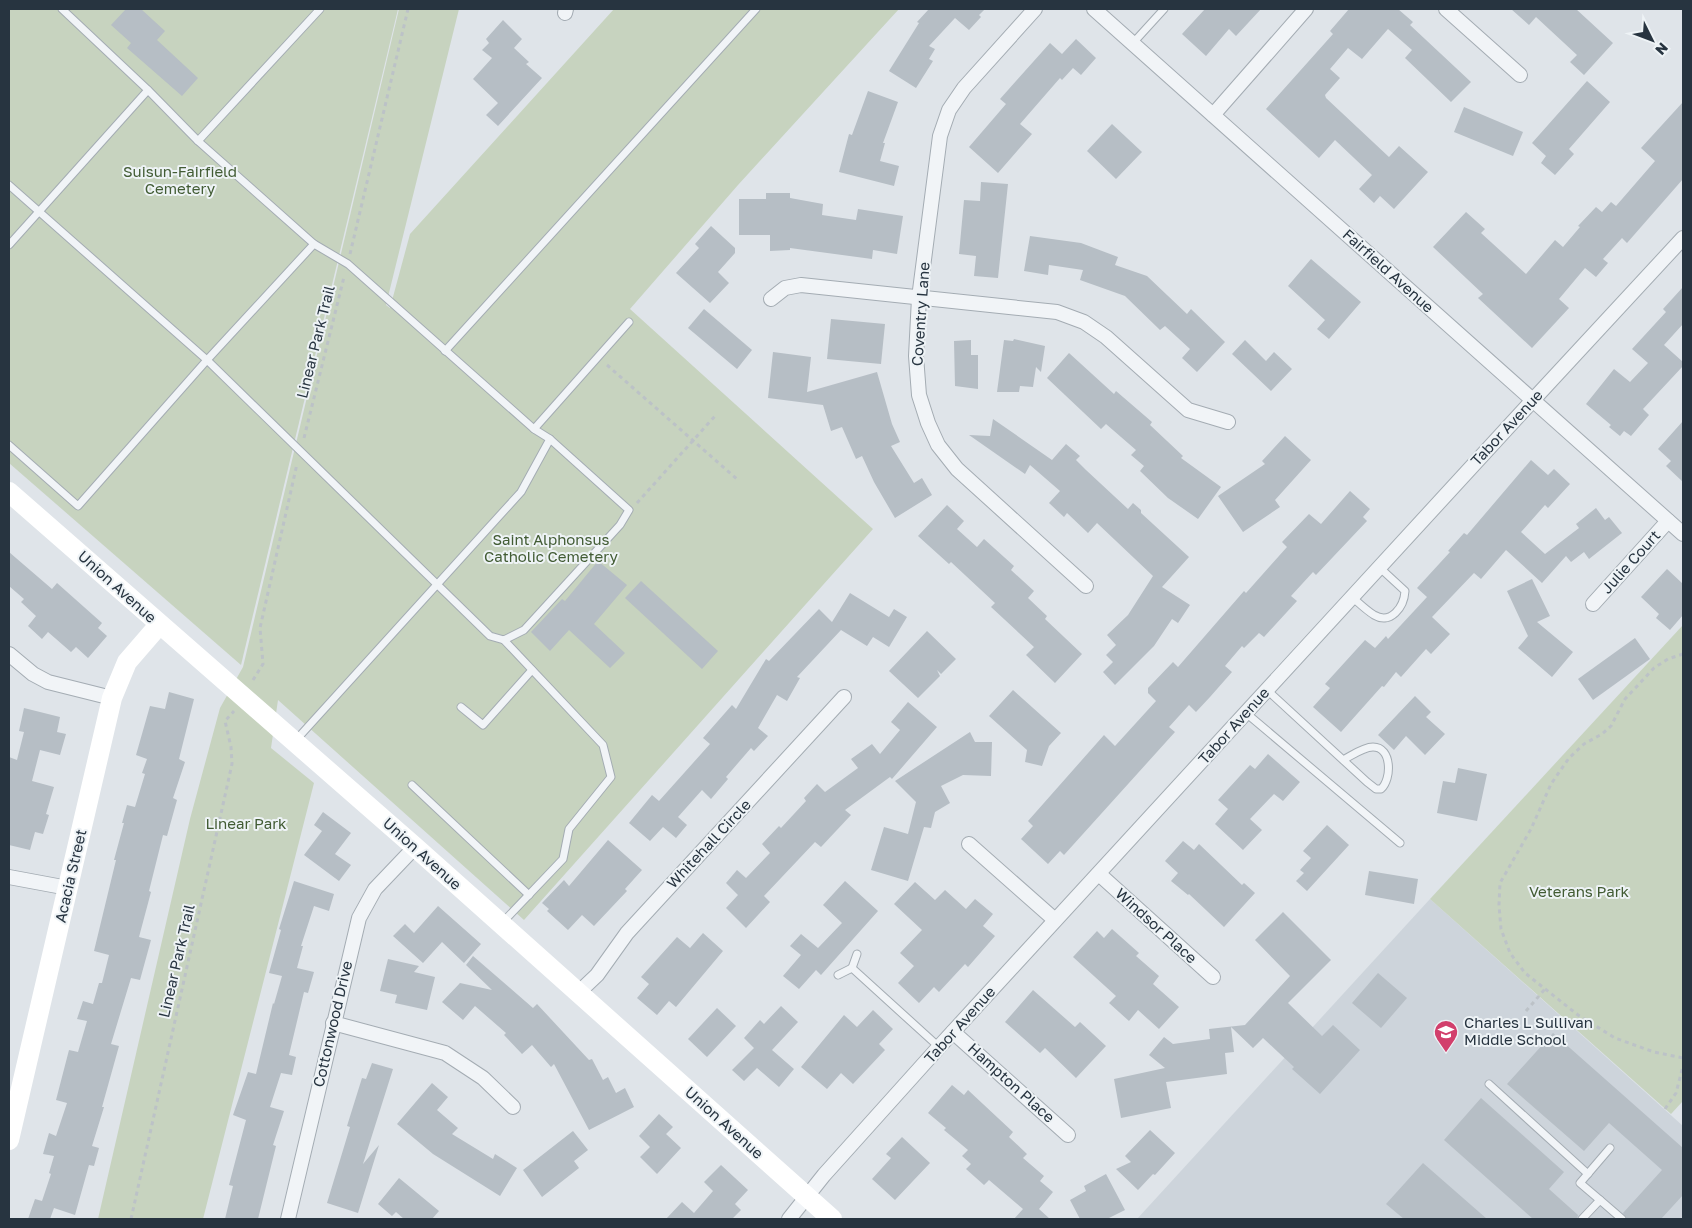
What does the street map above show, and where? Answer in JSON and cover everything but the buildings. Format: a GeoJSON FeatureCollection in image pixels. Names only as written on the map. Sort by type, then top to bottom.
{"type":"FeatureCollection","features":[{"type":"Feature","properties":{"kind":"street","name":"Coventry Lane"},"geometry":{"type":"LineString","coordinates":[[1035,9],[964,88],[949,110],[940,136],[919,298],[916,356],[919,395],[928,423],[938,445],[956,469],[1086,586]]}},
{"type":"Feature","properties":{"kind":"street","name":"Fairfield Avenue"},"geometry":{"type":"LineString","coordinates":[[1094,9],[1683,534]]}},
{"type":"Feature","properties":{"kind":"street"},"geometry":{"type":"LineString","coordinates":[[1213,114],[1306,9]]}},
{"type":"Feature","properties":{"kind":"street"},"geometry":{"type":"LineString","coordinates":[[1446,9],[1520,76]]}},
{"type":"Feature","properties":{"kind":"street","name":"Tabor Avenue"},"geometry":{"type":"LineString","coordinates":[[789,1219],[824,1174],[939,1047],[1683,238]]}},
{"type":"Feature","properties":{"kind":"street"},"geometry":{"type":"LineString","coordinates":[[771,298],[786,288],[801,285],[1057,312],[1084,322],[1106,337],[1188,410],[1228,422]]}},
{"type":"Feature","properties":{"kind":"street","name":"Union Avenue"},"geometry":{"type":"LineString","coordinates":[[9,492],[415,847],[832,1219]]}},
{"type":"Feature","properties":{"kind":"street","name":"Julie Court"},"geometry":{"type":"LineString","coordinates":[[1593,604],[1668,520]]}},
{"type":"Feature","properties":{"kind":"street","name":"Acacia Street"},"geometry":{"type":"LineString","coordinates":[[9,1140],[112,698],[127,662],[159,625]]}},
{"type":"Feature","properties":{"kind":"street"},"geometry":{"type":"LineString","coordinates":[[9,654],[33,674],[48,682],[112,698]]}},
{"type":"Feature","properties":{"kind":"street","name":"Whitehall Circle"},"geometry":{"type":"LineString","coordinates":[[578,993],[597,975],[628,933],[844,697]]}},
{"type":"Feature","properties":{"kind":"street"},"geometry":{"type":"LineString","coordinates":[[969,844],[1055,920]]}},
{"type":"Feature","properties":{"kind":"street","name":"Cottonwood Drive"},"geometry":{"type":"LineString","coordinates":[[288,1219],[359,918],[375,889],[415,847]]}},
{"type":"Feature","properties":{"kind":"street","name":"Windsor Place"},"geometry":{"type":"LineString","coordinates":[[1099,874],[1213,978]]}},
{"type":"Feature","properties":{"kind":"street"},"geometry":{"type":"LineString","coordinates":[[9,877],[68,888]]}},
{"type":"Feature","properties":{"kind":"street"},"geometry":{"type":"LineString","coordinates":[[333,1023],[445,1053],[483,1078],[513,1107]]}},
{"type":"Feature","properties":{"kind":"street","name":"Hampton Place"},"geometry":{"type":"LineString","coordinates":[[954,1032],[1068,1135]]}},
{"type":"Feature","properties":{"kind":"lane"},"geometry":{"type":"LineString","coordinates":[[198,141],[320,9]]}},
{"type":"Feature","properties":{"kind":"lane"},"geometry":{"type":"LineString","coordinates":[[445,351],[756,9]]}},
{"type":"Feature","properties":{"kind":"lane"},"geometry":{"type":"LineString","coordinates":[[1133,43],[1164,9]]}},
{"type":"Feature","properties":{"kind":"lane"},"geometry":{"type":"LineString","coordinates":[[66,10],[198,141],[314,244],[348,264],[534,429],[550,439],[629,510],[620,525],[524,630],[504,640]]}},
{"type":"Feature","properties":{"kind":"lane"},"geometry":{"type":"LineString","coordinates":[[9,245],[148,90]]}},
{"type":"Feature","properties":{"kind":"lane"},"geometry":{"type":"LineString","coordinates":[[9,185],[207,360],[490,636],[504,640],[603,745],[611,777],[569,829],[563,859],[501,924]]}},
{"type":"Feature","properties":{"kind":"lane"},"geometry":{"type":"LineString","coordinates":[[9,444],[78,506],[207,360],[314,244]]}},
{"type":"Feature","properties":{"kind":"lane"},"geometry":{"type":"LineString","coordinates":[[534,429],[629,322]]}},
{"type":"Feature","properties":{"kind":"lane"},"geometry":{"type":"LineString","coordinates":[[295,742],[520,492],[550,439]]}},
{"type":"Feature","properties":{"kind":"lane"},"geometry":{"type":"LineString","coordinates":[[1352,597],[1376,616],[1389,617],[1396,612],[1404,602],[1405,591],[1379,568]]}},
{"type":"Feature","properties":{"kind":"lane"},"geometry":{"type":"LineString","coordinates":[[462,707],[483,724],[532,670]]}},
{"type":"Feature","properties":{"kind":"lane"},"geometry":{"type":"LineString","coordinates":[[1267,690],[1343,760],[1376,789],[1382,789],[1386,784],[1390,774],[1386,757],[1379,749],[1372,747],[1343,760]]}},
{"type":"Feature","properties":{"kind":"lane"},"geometry":{"type":"LineString","coordinates":[[1246,713],[1400,844]]}},
{"type":"Feature","properties":{"kind":"lane"},"geometry":{"type":"LineString","coordinates":[[412,785],[529,894]]}},
{"type":"Feature","properties":{"kind":"lane"},"geometry":{"type":"LineString","coordinates":[[838,975],[852,968],[858,954]]}},
{"type":"Feature","properties":{"kind":"lane"},"geometry":{"type":"LineString","coordinates":[[852,968],[939,1047]]}},
{"type":"Feature","properties":{"kind":"lane"},"geometry":{"type":"LineString","coordinates":[[1489,1084],[1588,1174]]}},
{"type":"Feature","properties":{"kind":"lane"},"geometry":{"type":"LineString","coordinates":[[1610,1148],[1580,1183],[1622,1219]]}},
{"type":"Feature","properties":{"kind":"lane"},"geometry":{"type":"LineString","coordinates":[[1582,1219],[1600,1200]]}},
{"type":"Feature","properties":{"kind":"path","name":"Linear Park Trail"},"geometry":{"type":"LineString","coordinates":[[253,680],[263,664],[260,628],[300,451],[348,264],[408,9]]}},
{"type":"Feature","properties":{"kind":"path"},"geometry":{"type":"LineString","coordinates":[[598,357],[738,480]]}},
{"type":"Feature","properties":{"kind":"path"},"geometry":{"type":"LineString","coordinates":[[629,510],[715,416]]}},
{"type":"Feature","properties":{"kind":"path"},"geometry":{"type":"LineString","coordinates":[[1683,654],[1668,659],[1654,668],[1625,698],[1611,726],[1602,734],[1584,744],[1569,758],[1551,784],[1531,829],[1500,883],[1499,905],[1501,929],[1510,953],[1525,973],[1578,1015],[1615,1038],[1654,1052],[1683,1058]]}},
{"type":"Feature","properties":{"kind":"path","name":"Linear Park Trail"},"geometry":{"type":"LineString","coordinates":[[131,1219],[232,764],[231,747],[225,721],[235,710]]}},
{"type":"Feature","properties":{"kind":"path"},"geometry":{"type":"LineString","coordinates":[[1526,1010],[1545,989]]}},
{"type":"Feature","properties":{"kind":"path"},"geometry":{"type":"LineString","coordinates":[[1665,1109],[1676,1093],[1683,1066]]}},
{"type":"Feature","properties":{"kind":"shaded area","name":"Charles L Sullivan Middle School"},"geometry":{"type":"Polygon","coordinates":[[[1430,899],[1683,1126],[1683,1219],[1137,1219],[1430,899]]]}},
{"type":"Feature","properties":{"kind":"green space","name":"Suisun-Fairfield Cemetery"},"geometry":{"type":"Polygon","coordinates":[[[9,9],[398,9],[241,665],[9,463],[9,9]]]}},
{"type":"Feature","properties":{"kind":"green space","name":"Saint Alphonsus Catholic Cemetery"},"geometry":{"type":"Polygon","coordinates":[[[399,9],[459,9],[386,305],[390,308],[410,234],[614,9],[899,9],[738,185],[630,309],[873,529],[524,920],[278,700],[271,748],[314,783],[203,1219],[98,1219],[190,819],[220,708],[243,667],[399,9]]]}},
{"type":"Feature","properties":{"kind":"green space","name":"Veterans Park"},"geometry":{"type":"Polygon","coordinates":[[[1683,625],[1683,1101],[1671,1114],[1430,899],[1683,625]]]}},
{"type":"Feature","properties":{"kind":"place","name":"Charles L Sullivan Middle School"},"geometry":{"type":"Point","coordinates":[1446,1053]}},
{"type":"Feature","properties":{"kind":"park label","name":"Linear Park"},"geometry":{"type":"Point","coordinates":[246,824]}}]}
